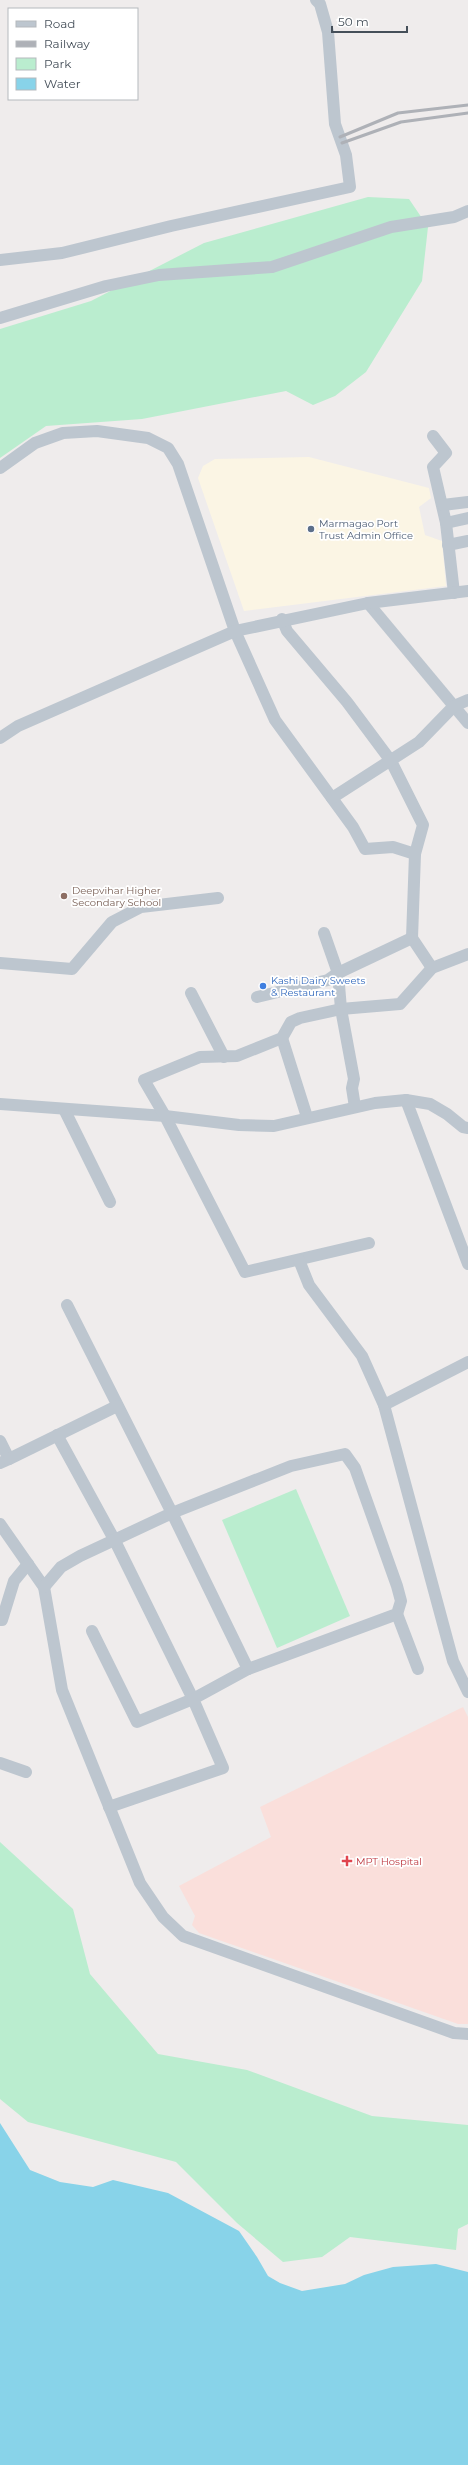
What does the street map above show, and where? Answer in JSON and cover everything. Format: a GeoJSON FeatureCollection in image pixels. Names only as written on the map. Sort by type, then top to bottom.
{"type":"FeatureCollection","features":[{"type":"Feature","properties":{"kind":"street"},"geometry":{"type":"LineString","coordinates":[[0,260],[62,253],[171,226],[350,188],[346,155],[335,124],[328,32],[320,4],[316,0]]}},
{"type":"Feature","properties":{"kind":"street"},"geometry":{"type":"LineString","coordinates":[[0,318],[106,286],[160,275],[272,267],[391,227],[454,217],[468,211]]}},
{"type":"Feature","properties":{"kind":"street"},"geometry":{"type":"LineString","coordinates":[[0,468],[35,443],[63,433],[97,431],[148,438],[168,448],[178,464],[234,631],[275,720],[332,798],[365,849],[393,847],[415,854]]}},
{"type":"Feature","properties":{"kind":"street"},"geometry":{"type":"LineString","coordinates":[[433,436],[446,453],[433,467],[443,505],[454,593]]}},
{"type":"Feature","properties":{"kind":"street"},"geometry":{"type":"LineString","coordinates":[[443,505],[468,502]]}},
{"type":"Feature","properties":{"kind":"street"},"geometry":{"type":"LineString","coordinates":[[446,523],[468,518]]}},
{"type":"Feature","properties":{"kind":"street"},"geometry":{"type":"LineString","coordinates":[[448,545],[468,541]]}},
{"type":"Feature","properties":{"kind":"street"},"geometry":{"type":"LineString","coordinates":[[0,738],[18,726],[234,631],[282,619],[368,603],[468,591]]}},
{"type":"Feature","properties":{"kind":"street"},"geometry":{"type":"LineString","coordinates":[[368,603],[468,723]]}},
{"type":"Feature","properties":{"kind":"street"},"geometry":{"type":"LineString","coordinates":[[282,619],[288,630],[347,702],[391,761],[423,825],[415,854],[412,938],[432,968]]}},
{"type":"Feature","properties":{"kind":"street"},"geometry":{"type":"LineString","coordinates":[[332,798],[420,742],[454,706],[468,700]]}},
{"type":"Feature","properties":{"kind":"street"},"geometry":{"type":"LineString","coordinates":[[0,963],[72,969],[112,922],[141,907],[218,898]]}},
{"type":"Feature","properties":{"kind":"street"},"geometry":{"type":"LineString","coordinates":[[324,933],[338,973],[341,1009],[354,1079],[352,1088],[355,1107]]}},
{"type":"Feature","properties":{"kind":"street"},"geometry":{"type":"LineString","coordinates":[[257,997],[328,980],[338,973],[412,938]]}},
{"type":"Feature","properties":{"kind":"street"},"geometry":{"type":"LineString","coordinates":[[369,1243],[245,1272],[165,1116],[144,1080],[200,1057],[237,1056],[282,1038],[291,1022],[300,1018],[341,1009],[400,1004],[432,968],[467,956]]}},
{"type":"Feature","properties":{"kind":"street"},"geometry":{"type":"LineString","coordinates":[[191,993],[224,1057]]}},
{"type":"Feature","properties":{"kind":"street"},"geometry":{"type":"LineString","coordinates":[[282,1038],[307,1117]]}},
{"type":"Feature","properties":{"kind":"street"},"geometry":{"type":"LineString","coordinates":[[406,1100],[468,1264]]}},
{"type":"Feature","properties":{"kind":"street"},"geometry":{"type":"LineString","coordinates":[[0,1104],[165,1116],[239,1125],[274,1126],[307,1117],[355,1107],[406,1100],[430,1104],[447,1114],[463,1127],[468,1128]]}},
{"type":"Feature","properties":{"kind":"street"},"geometry":{"type":"LineString","coordinates":[[64,1109],[110,1202]]}},
{"type":"Feature","properties":{"kind":"street"},"geometry":{"type":"LineString","coordinates":[[298,1260],[309,1285],[362,1356],[384,1405],[453,1661],[468,1692]]}},
{"type":"Feature","properties":{"kind":"street"},"geometry":{"type":"LineString","coordinates":[[67,1305],[172,1513],[248,1669]]}},
{"type":"Feature","properties":{"kind":"street"},"geometry":{"type":"LineString","coordinates":[[384,1405],[468,1362]]}},
{"type":"Feature","properties":{"kind":"street"},"geometry":{"type":"LineString","coordinates":[[0,1441],[4,1461],[118,1406]]}},
{"type":"Feature","properties":{"kind":"street"},"geometry":{"type":"LineString","coordinates":[[57,1436],[115,1541],[193,1699],[223,1768],[109,1807]]}},
{"type":"Feature","properties":{"kind":"street"},"geometry":{"type":"LineString","coordinates":[[44,1587],[60,1567],[80,1556],[115,1541],[172,1513],[291,1466],[345,1454],[355,1468],[397,1586],[400,1600],[397,1614],[418,1669]]}},
{"type":"Feature","properties":{"kind":"street"},"geometry":{"type":"LineString","coordinates":[[0,1524],[44,1587],[62,1690],[140,1883],[163,1917],[183,1936],[454,2033],[468,2034]]}},
{"type":"Feature","properties":{"kind":"street"},"geometry":{"type":"LineString","coordinates":[[0,1620],[2,1620],[14,1581],[28,1564]]}},
{"type":"Feature","properties":{"kind":"street"},"geometry":{"type":"LineString","coordinates":[[92,1631],[136,1722],[193,1699],[248,1669],[397,1614]]}},
{"type":"Feature","properties":{"kind":"street"},"geometry":{"type":"LineString","coordinates":[[0,1763],[26,1772]]}},
{"type":"Feature","properties":{"kind":"shaded area"},"geometry":{"type":"Polygon","coordinates":[[[309,457],[429,488],[431,498],[419,507],[425,535],[442,541],[446,586],[244,611],[198,478],[203,466],[215,459],[309,457]]]}},
{"type":"Feature","properties":{"kind":"shaded area","name":"MPT Hospital"},"geometry":{"type":"Polygon","coordinates":[[[463,1707],[468,1717],[468,2024],[458,2024],[199,1933],[192,1925],[195,1916],[179,1886],[271,1837],[260,1807],[463,1707]]]}},
{"type":"Feature","properties":{"kind":"green space"},"geometry":{"type":"Polygon","coordinates":[[[368,197],[409,199],[428,227],[422,281],[366,372],[335,396],[313,405],[286,391],[142,419],[46,426],[0,458],[0,329],[91,301],[204,243],[368,197]]]}},
{"type":"Feature","properties":{"kind":"green space"},"geometry":{"type":"Polygon","coordinates":[[[296,1489],[350,1616],[277,1648],[222,1520],[296,1489]]]}},
{"type":"Feature","properties":{"kind":"green space"},"geometry":{"type":"Polygon","coordinates":[[[0,1842],[73,1909],[90,1974],[158,2054],[247,2070],[372,2116],[468,2125],[468,2224],[458,2229],[456,2250],[350,2237],[322,2257],[283,2262],[237,2223],[176,2162],[28,2122],[0,2099],[0,1842]]]}},
{"type":"Feature","properties":{"kind":"water"},"geometry":{"type":"Polygon","coordinates":[[[0,2123],[30,2170],[60,2182],[93,2187],[113,2180],[168,2193],[239,2231],[268,2276],[280,2283],[302,2291],[345,2284],[364,2275],[393,2267],[436,2264],[468,2272],[468,2465],[0,2465],[0,2123]]]}},
{"type":"Feature","properties":{"kind":"railway"},"geometry":{"type":"LineString","coordinates":[[340,137],[398,113],[468,105]]}},
{"type":"Feature","properties":{"kind":"railway"},"geometry":{"type":"LineString","coordinates":[[342,143],[401,122],[468,113]]}},
{"type":"Feature","properties":{"kind":"place","name":"Marmagao Port Trust Admin Office"},"geometry":{"type":"Point","coordinates":[311,529]}},
{"type":"Feature","properties":{"kind":"place","name":"Deepvihar Higher Secondary School"},"geometry":{"type":"Point","coordinates":[64,896]}},
{"type":"Feature","properties":{"kind":"place","name":"Kashi Dairy Sweets & Restaurant"},"geometry":{"type":"Point","coordinates":[263,986]}},
{"type":"Feature","properties":{"kind":"place","name":"MPT Hospital"},"geometry":{"type":"Point","coordinates":[347,1861]}}]}
